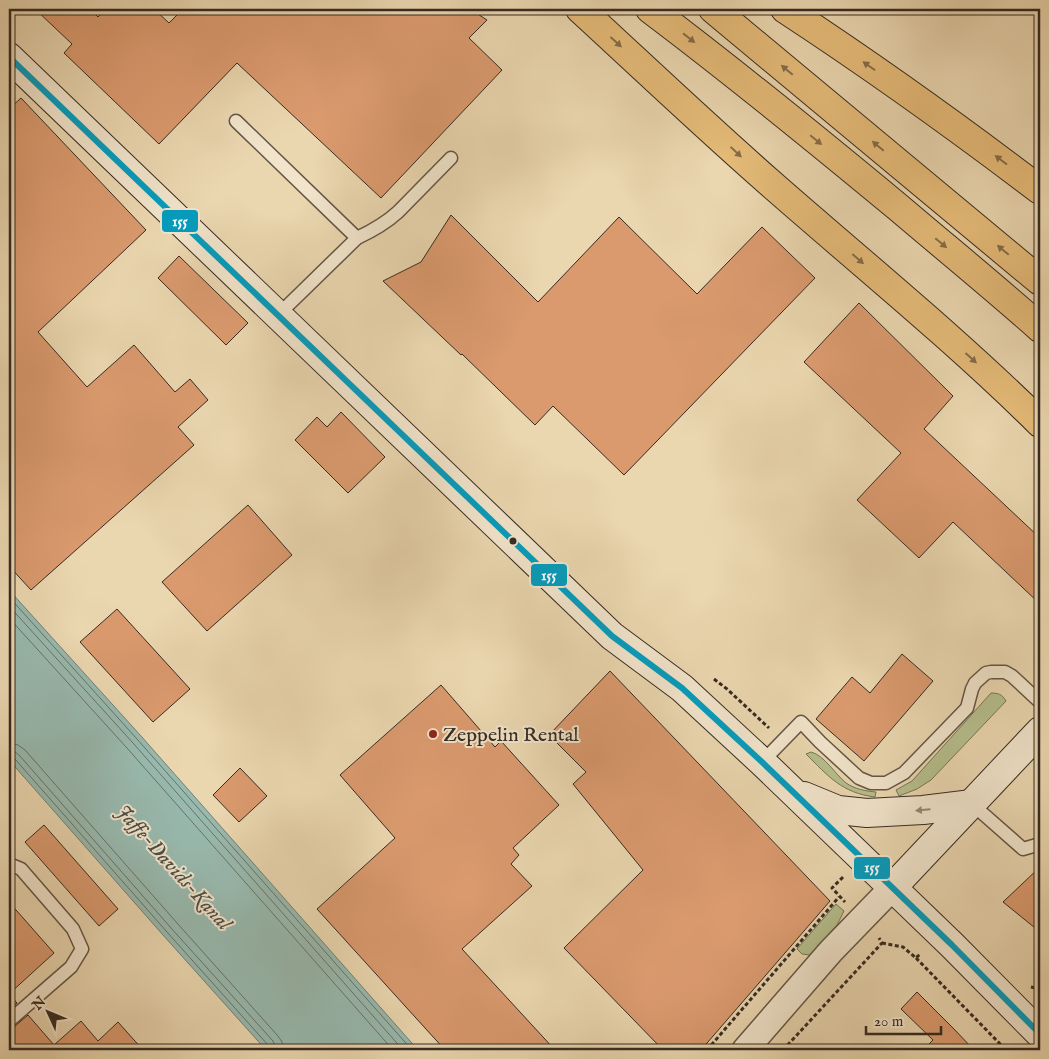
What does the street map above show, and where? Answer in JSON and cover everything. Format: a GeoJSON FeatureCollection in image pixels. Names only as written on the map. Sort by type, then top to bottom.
{"type":"FeatureCollection","features":[{"type":"Feature","properties":{"kind":"highway"},"geometry":{"type":"LineString","coordinates":[[580,9],[769,182],[1003,386],[1040,423]]}},
{"type":"Feature","properties":{"kind":"highway"},"geometry":{"type":"LineString","coordinates":[[650,9],[855,172],[1040,328]]}},
{"type":"Feature","properties":{"kind":"highway"},"geometry":{"type":"LineString","coordinates":[[713,9],[1040,281]]}},
{"type":"Feature","properties":{"kind":"highway"},"geometry":{"type":"LineString","coordinates":[[785,9],[962,130],[1040,190]]}},
{"type":"Feature","properties":{"kind":"street"},"geometry":{"type":"LineString","coordinates":[[9,56],[612,636],[682,688],[762,762],[1040,1034]]}},
{"type":"Feature","properties":{"kind":"street"},"geometry":{"type":"LineString","coordinates":[[745,1050],[831,951],[1040,731]]}},
{"type":"Feature","properties":{"kind":"street"},"geometry":{"type":"LineString","coordinates":[[790,790],[838,810],[867,813],[923,810],[972,804]]}},
{"type":"Feature","properties":{"kind":"lane"},"geometry":{"type":"LineString","coordinates":[[236,121],[357,238]]}},
{"type":"Feature","properties":{"kind":"lane"},"geometry":{"type":"LineString","coordinates":[[278,315],[357,238],[371,232],[391,218],[451,158]]}},
{"type":"Feature","properties":{"kind":"lane"},"geometry":{"type":"LineString","coordinates":[[762,762],[801,722],[859,778],[870,782],[886,783],[904,774],[967,708],[975,683],[986,673],[1005,672],[1012,676],[1040,702]]}},
{"type":"Feature","properties":{"kind":"lane"},"geometry":{"type":"LineString","coordinates":[[972,804],[1023,849],[1040,844]]}},
{"type":"Feature","properties":{"kind":"lane"},"geometry":{"type":"LineString","coordinates":[[9,864],[21,869],[74,930],[82,949],[71,966],[9,1021]]}},
{"type":"Feature","properties":{"kind":"path"},"geometry":{"type":"LineString","coordinates":[[707,1050],[839,897],[832,888],[843,878]]}},
{"type":"Feature","properties":{"kind":"path"},"geometry":{"type":"LineString","coordinates":[[876,934],[882,943],[903,947],[916,958],[1006,1050]]}},
{"type":"Feature","properties":{"kind":"path"},"geometry":{"type":"LineString","coordinates":[[783,1050],[882,943]]}},
{"type":"Feature","properties":{"kind":"path"},"geometry":{"type":"LineString","coordinates":[[916,958],[921,953]]}},
{"type":"Feature","properties":{"kind":"green space"},"geometry":{"type":"Polygon","coordinates":[[[991,693],[1000,694],[1006,701],[931,780],[917,789],[899,796],[896,790],[912,781],[991,693]]]}},
{"type":"Feature","properties":{"kind":"green space"},"geometry":{"type":"Polygon","coordinates":[[[811,752],[825,761],[846,783],[853,787],[876,792],[875,797],[853,792],[836,782],[806,754],[811,752]]]}},
{"type":"Feature","properties":{"kind":"green space"},"geometry":{"type":"Polygon","coordinates":[[[836,904],[844,911],[837,925],[810,955],[802,954],[797,949],[836,904]]]}},
{"type":"Feature","properties":{"kind":"water","name":"Jaffe-Davids-Kanal"},"geometry":{"type":"Polygon","coordinates":[[[9,590],[141,736],[418,1050],[266,1050],[163,935],[9,760],[9,590]]]}},
{"type":"Feature","properties":{"kind":"building"},"geometry":{"type":"Polygon","coordinates":[[[35,9],[90,9],[98,17],[106,9],[154,9],[169,23],[183,9],[470,9],[487,20],[469,38],[502,70],[381,198],[237,63],[159,144],[64,53],[72,44],[35,9]]]}},
{"type":"Feature","properties":{"kind":"building"},"geometry":{"type":"Polygon","coordinates":[[[21,98],[146,230],[38,332],[87,387],[134,345],[175,392],[190,379],[208,400],[178,427],[194,445],[31,590],[9,566],[9,109],[21,98]]]}},
{"type":"Feature","properties":{"kind":"building"},"geometry":{"type":"Polygon","coordinates":[[[451,215],[538,302],[619,217],[697,294],[762,227],[815,278],[624,475],[553,406],[535,425],[383,281],[421,262],[451,215]]]}},
{"type":"Feature","properties":{"kind":"building"},"geometry":{"type":"Polygon","coordinates":[[[179,256],[248,323],[226,345],[158,278],[179,256]]]}},
{"type":"Feature","properties":{"kind":"building"},"geometry":{"type":"Polygon","coordinates":[[[859,303],[953,396],[924,429],[1040,538],[1040,604],[953,522],[919,558],[857,500],[901,453],[804,362],[859,303]]]}},
{"type":"Feature","properties":{"kind":"building"},"geometry":{"type":"Polygon","coordinates":[[[341,412],[385,457],[348,493],[295,440],[317,417],[327,427],[341,412]]]}},
{"type":"Feature","properties":{"kind":"building"},"geometry":{"type":"Polygon","coordinates":[[[248,505],[292,555],[207,631],[162,582],[248,505]]]}},
{"type":"Feature","properties":{"kind":"building"},"geometry":{"type":"Polygon","coordinates":[[[117,609],[190,689],[153,722],[80,642],[117,609]]]}},
{"type":"Feature","properties":{"kind":"building"},"geometry":{"type":"Polygon","coordinates":[[[902,654],[933,681],[864,761],[816,719],[852,677],[870,693],[902,654]]]}},
{"type":"Feature","properties":{"kind":"building"},"geometry":{"type":"Polygon","coordinates":[[[610,671],[830,901],[701,1050],[663,1050],[564,948],[643,870],[573,784],[586,772],[549,735],[610,671]]]}},
{"type":"Feature","properties":{"kind":"building"},"geometry":{"type":"Polygon","coordinates":[[[441,685],[495,747],[501,741],[559,805],[513,848],[519,855],[511,864],[532,886],[462,949],[555,1050],[445,1050],[317,909],[395,838],[340,775],[441,685]]]}},
{"type":"Feature","properties":{"kind":"building"},"geometry":{"type":"Polygon","coordinates":[[[240,768],[267,796],[239,822],[213,795],[240,768]]]}},
{"type":"Feature","properties":{"kind":"building"},"geometry":{"type":"Polygon","coordinates":[[[44,825],[118,909],[99,926],[25,842],[44,825]]]}},
{"type":"Feature","properties":{"kind":"building"},"geometry":{"type":"Polygon","coordinates":[[[1040,867],[1040,932],[1003,902],[1040,867]]]}},
{"type":"Feature","properties":{"kind":"building"},"geometry":{"type":"Polygon","coordinates":[[[9,902],[54,953],[9,994],[9,902]]]}},
{"type":"Feature","properties":{"kind":"building"},"geometry":{"type":"Polygon","coordinates":[[[917,992],[974,1050],[923,1050],[933,1040],[901,1009],[917,992]]]}},
{"type":"Feature","properties":{"kind":"building"},"geometry":{"type":"Polygon","coordinates":[[[9,994],[17,1003],[9,1010],[9,994]]]}},
{"type":"Feature","properties":{"kind":"building"},"geometry":{"type":"Polygon","coordinates":[[[28,1015],[54,1045],[81,1021],[98,1041],[118,1022],[143,1050],[9,1050],[9,1029],[28,1015]]]}},
{"type":"Feature","properties":{"kind":"transit line","name":"155"},"geometry":{"type":"LineString","coordinates":[[9,57],[612,636],[682,688],[762,762],[952,945],[1040,1034]]}},
{"type":"Feature","properties":{"kind":"place","name":"Zeppelin Rental"},"geometry":{"type":"Point","coordinates":[433,734]}}]}
